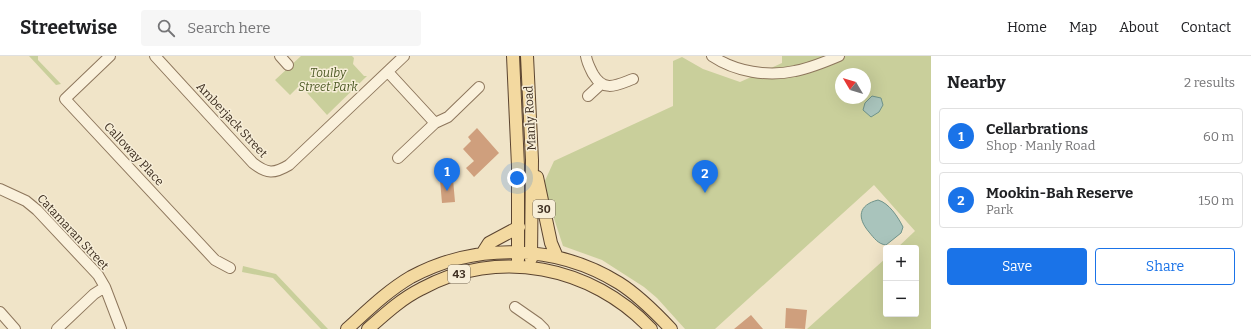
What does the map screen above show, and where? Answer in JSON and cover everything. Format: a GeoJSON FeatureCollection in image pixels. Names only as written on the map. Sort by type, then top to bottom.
{"type":"FeatureCollection","features":[{"type":"Feature","properties":{"kind":"main road","name":"Manly Road"},"geometry":{"type":"LineString","coordinates":[[513,56],[518,166],[519,252],[524,267]]}},
{"type":"Feature","properties":{"kind":"main road","name":"Manly Road"},"geometry":{"type":"LineString","coordinates":[[524,267],[531,252],[532,160],[527,56]]}},
{"type":"Feature","properties":{"kind":"main road","name":"30"},"geometry":{"type":"LineString","coordinates":[[532,160],[551,243],[557,257]]}},
{"type":"Feature","properties":{"kind":"main road"},"geometry":{"type":"LineString","coordinates":[[482,254],[489,243],[519,227]]}},
{"type":"Feature","properties":{"kind":"main road","name":"43"},"geometry":{"type":"LineString","coordinates":[[347,329],[381,298],[397,286],[411,277],[438,265],[482,254],[531,252],[557,257]]}},
{"type":"Feature","properties":{"kind":"main road"},"geometry":{"type":"LineString","coordinates":[[557,257],[585,266],[620,284],[640,299],[671,329]]}},
{"type":"Feature","properties":{"kind":"main road","name":"43"},"geometry":{"type":"LineString","coordinates":[[368,329],[397,303],[434,282],[471,271],[500,267],[524,267]]}},
{"type":"Feature","properties":{"kind":"main road"},"geometry":{"type":"LineString","coordinates":[[524,267],[554,272],[572,277],[598,288],[623,303],[651,329]]}},
{"type":"Feature","properties":{"kind":"street","name":"Calloway Place"},"geometry":{"type":"LineString","coordinates":[[110,56],[65,99],[215,260],[230,268]]}},
{"type":"Feature","properties":{"kind":"street","name":"Amberjack Street"},"geometry":{"type":"LineString","coordinates":[[155,56],[253,163],[268,172],[278,172],[289,165],[404,56]]}},
{"type":"Feature","properties":{"kind":"street"},"geometry":{"type":"LineString","coordinates":[[280,56],[288,65]]}},
{"type":"Feature","properties":{"kind":"street"},"geometry":{"type":"LineString","coordinates":[[586,56],[596,79],[601,84],[608,86],[616,85],[633,79]]}},
{"type":"Feature","properties":{"kind":"street"},"geometry":{"type":"LineString","coordinates":[[712,56],[749,72],[769,73],[795,71],[818,65],[839,56]]}},
{"type":"Feature","properties":{"kind":"street"},"geometry":{"type":"LineString","coordinates":[[388,72],[435,123]]}},
{"type":"Feature","properties":{"kind":"street"},"geometry":{"type":"LineString","coordinates":[[588,96],[601,84]]}},
{"type":"Feature","properties":{"kind":"street"},"geometry":{"type":"LineString","coordinates":[[398,158],[435,123],[448,117],[479,87]]}},
{"type":"Feature","properties":{"kind":"street","name":"Catamaran Street"},"geometry":{"type":"LineString","coordinates":[[0,189],[26,201],[37,210],[98,275],[105,287],[121,329]]}},
{"type":"Feature","properties":{"kind":"street"},"geometry":{"type":"LineString","coordinates":[[57,329],[94,294],[105,287]]}},
{"type":"Feature","properties":{"kind":"street"},"geometry":{"type":"LineString","coordinates":[[515,307],[544,329]]}},
{"type":"Feature","properties":{"kind":"street"},"geometry":{"type":"LineString","coordinates":[[0,312],[15,329]]}},
{"type":"Feature","properties":{"kind":"green space"},"geometry":{"type":"Polygon","coordinates":[[[29,56],[38,56],[38,60],[61,84],[56,85],[29,56]]]}},
{"type":"Feature","properties":{"kind":"green space","name":"Toulby Street Park"},"geometry":{"type":"Polygon","coordinates":[[[301,56],[352,56],[354,58],[353,64],[364,76],[367,76],[327,115],[300,85],[290,95],[275,80],[301,56]]]}},
{"type":"Feature","properties":{"kind":"green space"},"geometry":{"type":"Polygon","coordinates":[[[782,56],[931,56],[931,329],[807,329],[883,261],[883,317],[919,317],[919,245],[900,245],[915,231],[874,185],[715,329],[685,329],[657,298],[644,287],[602,260],[563,246],[543,185],[554,161],[673,106],[673,61],[682,57],[703,69],[740,82],[782,63],[782,56]]]}},
{"type":"Feature","properties":{"kind":"green space"},"geometry":{"type":"Polygon","coordinates":[[[243,266],[276,274],[328,329],[321,329],[273,278],[242,272],[243,266]]]}},
{"type":"Feature","properties":{"kind":"water"},"geometry":{"type":"Polygon","coordinates":[[[871,97],[881,98],[883,105],[879,112],[871,117],[863,110],[865,104],[871,104],[871,97]]]}},
{"type":"Feature","properties":{"kind":"water"},"geometry":{"type":"Polygon","coordinates":[[[878,200],[886,204],[896,215],[903,227],[901,233],[886,245],[878,242],[865,227],[861,217],[863,209],[871,202],[878,200]]]}},
{"type":"Feature","properties":{"kind":"building"},"geometry":{"type":"Polygon","coordinates":[[[477,128],[499,153],[474,177],[466,168],[474,161],[463,149],[471,141],[468,137],[477,128]]]}},
{"type":"Feature","properties":{"kind":"building"},"geometry":{"type":"Polygon","coordinates":[[[451,158],[456,163],[446,172],[442,167],[451,158]]]}},
{"type":"Feature","properties":{"kind":"building"},"geometry":{"type":"Polygon","coordinates":[[[453,179],[455,202],[442,203],[440,180],[453,179]]]}},
{"type":"Feature","properties":{"kind":"building"},"geometry":{"type":"Polygon","coordinates":[[[786,308],[807,310],[805,329],[785,328],[786,308]]]}},
{"type":"Feature","properties":{"kind":"building"},"geometry":{"type":"Polygon","coordinates":[[[751,315],[763,329],[734,329],[751,315]]]}},
{"type":"Feature","properties":{"kind":"place","name":"Cellarbrations"},"geometry":{"type":"Point","coordinates":[447,191]}},
{"type":"Feature","properties":{"kind":"place","name":"Mookin-Bah Reserve"},"geometry":{"type":"Point","coordinates":[705,193]}}]}
